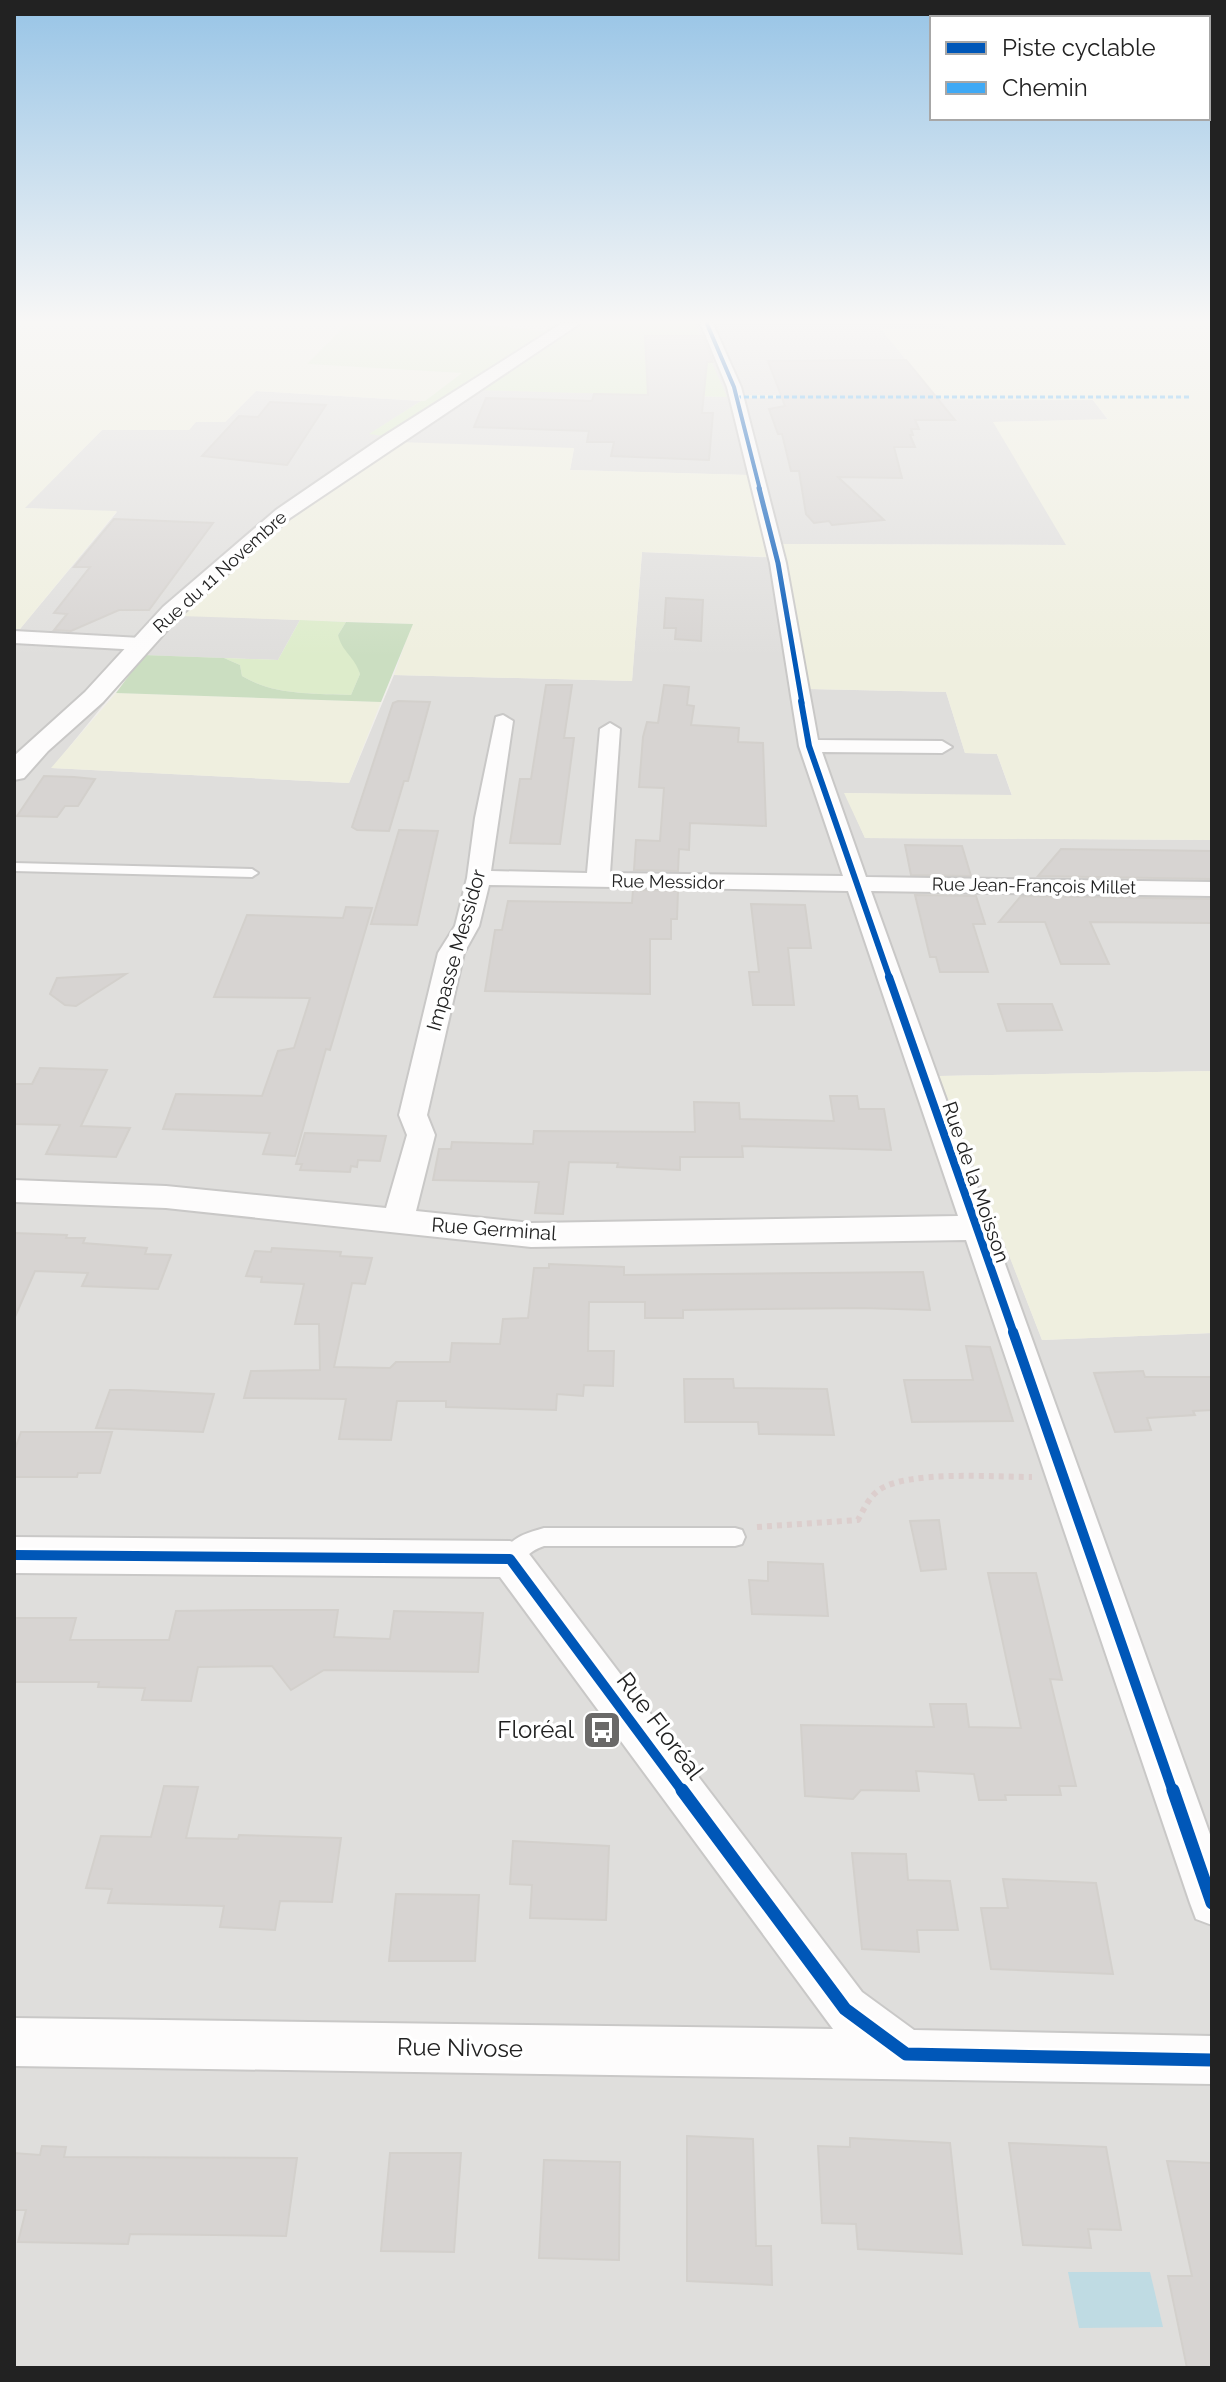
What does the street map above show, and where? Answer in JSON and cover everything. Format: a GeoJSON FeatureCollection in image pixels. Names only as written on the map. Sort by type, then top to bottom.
{"type":"FeatureCollection","features":[{"type":"Feature","properties":{"kind":"street","name":"Rue du 11 Novembre"},"geometry":{"type":"LineString","coordinates":[[14,772],[39,745],[94,697],[180,603],[283,514],[398,435]]}},
{"type":"Feature","properties":{"kind":"street","name":"Rue de la Moisson"},"geometry":{"type":"LineString","coordinates":[[746,435],[778,563],[809,746],[1212,1903]]}},
{"type":"Feature","properties":{"kind":"street"},"geometry":{"type":"LineString","coordinates":[[14,637],[141,644]]}},
{"type":"Feature","properties":{"kind":"street","name":"Impasse Messidor"},"geometry":{"type":"LineString","coordinates":[[398,1221],[421,1135],[413,1115],[447,968],[451,953],[467,926],[479,878],[503,721]]}},
{"type":"Feature","properties":{"kind":"street"},"geometry":{"type":"LineString","coordinates":[[598,881],[610,729]]}},
{"type":"Feature","properties":{"kind":"street"},"geometry":{"type":"LineString","coordinates":[[809,746],[942,747]]}},
{"type":"Feature","properties":{"kind":"street","name":"Rue Messidor"},"geometry":{"type":"LineString","coordinates":[[479,878],[856,884]]}},
{"type":"Feature","properties":{"kind":"street","name":"Rue Jean-François Millet"},"geometry":{"type":"LineString","coordinates":[[856,884],[1212,889]]}},
{"type":"Feature","properties":{"kind":"street","name":"Rue Germinal"},"geometry":{"type":"LineString","coordinates":[[14,1191],[166,1197],[531,1235],[975,1228]]}},
{"type":"Feature","properties":{"kind":"street"},"geometry":{"type":"LineString","coordinates":[[14,1555],[510,1559]]}},
{"type":"Feature","properties":{"kind":"street","name":"Rue Floréal"},"geometry":{"type":"LineString","coordinates":[[510,1559],[845,2009],[906,2054]]}},
{"type":"Feature","properties":{"kind":"street","name":"Rue Nivose"},"geometry":{"type":"LineString","coordinates":[[14,2042],[906,2054]]}},
{"type":"Feature","properties":{"kind":"street"},"geometry":{"type":"LineString","coordinates":[[906,2054],[1212,2060]]}},
{"type":"Feature","properties":{"kind":"lane"},"geometry":{"type":"LineString","coordinates":[[14,867],[252,873]]}},
{"type":"Feature","properties":{"kind":"lane"},"geometry":{"type":"LineString","coordinates":[[510,1559],[523,1543],[544,1537],[735,1537]]}},
{"type":"Feature","properties":{"kind":"path"},"geometry":{"type":"LineString","coordinates":[[735,1537],[744,1528],[858,1520],[869,1497],[886,1485],[915,1480],[1065,1476]]}},
{"type":"Feature","properties":{"kind":"shaded area"},"geometry":{"type":"Polygon","coordinates":[[[97,435],[1002,435],[1067,545],[766,544],[748,475],[570,470],[574,449],[182,615],[300,620],[278,660],[144,655],[52,768],[349,783],[394,675],[632,681],[642,552],[783,558],[809,689],[946,692],[965,753],[997,754],[1012,796],[845,793],[865,838],[1212,840],[1212,1071],[940,1076],[1042,1340],[1212,1333],[1212,2368],[14,2368],[14,629],[20,629],[117,512],[24,508],[97,435]]]}},
{"type":"Feature","properties":{"kind":"green space"},"geometry":{"type":"Polygon","coordinates":[[[14,435],[97,435],[25,508],[117,511],[20,629],[14,629],[14,435]]]}},
{"type":"Feature","properties":{"kind":"green space"},"geometry":{"type":"Polygon","coordinates":[[[1001,435],[1212,435],[1212,840],[865,838],[844,793],[1012,795],[997,754],[965,753],[946,692],[809,689],[780,544],[1066,545],[1001,435]]]}},
{"type":"Feature","properties":{"kind":"green space"},"geometry":{"type":"Polygon","coordinates":[[[398,442],[574,448],[570,470],[748,475],[768,557],[642,552],[632,681],[394,675],[412,624],[181,616],[254,547],[322,493],[398,442]]]}},
{"type":"Feature","properties":{"kind":"green space"},"geometry":{"type":"Polygon","coordinates":[[[300,620],[346,622],[338,635],[356,660],[360,674],[351,695],[268,687],[242,676],[240,665],[224,658],[278,660],[300,620]]]}},
{"type":"Feature","properties":{"kind":"green space"},"geometry":{"type":"Polygon","coordinates":[[[346,622],[413,624],[381,702],[116,693],[144,655],[224,658],[240,665],[242,676],[268,687],[351,695],[360,674],[338,635],[346,622]]]}},
{"type":"Feature","properties":{"kind":"green space"},"geometry":{"type":"Polygon","coordinates":[[[116,693],[381,702],[349,783],[51,768],[116,693]]]}},
{"type":"Feature","properties":{"kind":"green space"},"geometry":{"type":"Polygon","coordinates":[[[1212,1071],[1212,1333],[1042,1340],[939,1076],[1212,1071]]]}},
{"type":"Feature","properties":{"kind":"water"},"geometry":{"type":"Polygon","coordinates":[[[1068,2272],[1150,2272],[1163,2327],[1079,2328],[1068,2272]]]}},
{"type":"Feature","properties":{"kind":"building"},"geometry":{"type":"Polygon","coordinates":[[[221,435],[306,435],[287,465],[202,456],[221,435]]]}},
{"type":"Feature","properties":{"kind":"building"},"geometry":{"type":"Polygon","coordinates":[[[588,435],[711,435],[709,460],[611,456],[614,442],[587,442],[588,435]]]}},
{"type":"Feature","properties":{"kind":"building"},"geometry":{"type":"Polygon","coordinates":[[[782,435],[910,435],[915,447],[894,447],[902,478],[838,477],[884,520],[832,525],[829,521],[814,523],[806,514],[799,471],[791,471],[782,435]]]}},
{"type":"Feature","properties":{"kind":"building"},"geometry":{"type":"Polygon","coordinates":[[[114,519],[213,523],[149,610],[119,610],[71,631],[54,630],[67,614],[54,613],[90,567],[74,567],[114,519]]]}},
{"type":"Feature","properties":{"kind":"building"},"geometry":{"type":"Polygon","coordinates":[[[666,598],[703,600],[701,641],[675,639],[676,628],[664,628],[666,598]]]}},
{"type":"Feature","properties":{"kind":"building"},"geometry":{"type":"Polygon","coordinates":[[[546,685],[572,685],[564,738],[574,738],[560,844],[510,843],[520,779],[531,779],[546,685]]]}},
{"type":"Feature","properties":{"kind":"building"},"geometry":{"type":"Polygon","coordinates":[[[664,685],[689,687],[687,705],[694,706],[691,725],[739,728],[738,742],[763,743],[766,826],[690,823],[689,850],[679,849],[678,871],[634,870],[636,840],[660,841],[664,788],[639,787],[643,737],[647,722],[658,723],[664,685]]]}},
{"type":"Feature","properties":{"kind":"building"},"geometry":{"type":"Polygon","coordinates":[[[430,702],[408,781],[404,781],[389,831],[357,830],[352,827],[393,703],[430,702]]]}},
{"type":"Feature","properties":{"kind":"building"},"geometry":{"type":"Polygon","coordinates":[[[44,776],[95,779],[78,806],[65,806],[57,817],[17,816],[44,776]]]}},
{"type":"Feature","properties":{"kind":"building"},"geometry":{"type":"Polygon","coordinates":[[[399,830],[438,831],[417,925],[371,924],[399,830]]]}},
{"type":"Feature","properties":{"kind":"building"},"geometry":{"type":"Polygon","coordinates":[[[905,845],[962,846],[971,876],[911,875],[905,845]]]}},
{"type":"Feature","properties":{"kind":"building"},"geometry":{"type":"Polygon","coordinates":[[[1061,849],[1212,851],[1212,879],[1038,876],[1061,849]]]}},
{"type":"Feature","properties":{"kind":"building"},"geometry":{"type":"Polygon","coordinates":[[[633,890],[678,891],[677,919],[671,919],[671,939],[650,939],[650,994],[485,991],[495,930],[502,930],[508,901],[632,903],[633,890]]]}},
{"type":"Feature","properties":{"kind":"building"},"geometry":{"type":"Polygon","coordinates":[[[915,895],[976,896],[985,924],[973,924],[988,972],[940,972],[936,957],[930,957],[915,895]]]}},
{"type":"Feature","properties":{"kind":"building"},"geometry":{"type":"Polygon","coordinates":[[[1021,896],[1212,899],[1212,923],[1090,922],[1109,964],[1061,964],[1045,922],[999,922],[1021,896]]]}},
{"type":"Feature","properties":{"kind":"building"},"geometry":{"type":"Polygon","coordinates":[[[751,904],[805,905],[811,948],[788,948],[794,1005],[753,1005],[749,972],[759,972],[751,904]]]}},
{"type":"Feature","properties":{"kind":"building"},"geometry":{"type":"Polygon","coordinates":[[[346,907],[372,908],[295,1156],[263,1154],[270,1133],[163,1129],[176,1094],[262,1096],[278,1051],[294,1048],[310,998],[214,997],[247,915],[343,918],[346,907]]]}},
{"type":"Feature","properties":{"kind":"building"},"geometry":{"type":"Polygon","coordinates":[[[126,974],[76,1006],[65,1005],[50,994],[57,978],[126,974]]]}},
{"type":"Feature","properties":{"kind":"building"},"geometry":{"type":"Polygon","coordinates":[[[998,1004],[1052,1004],[1062,1030],[1007,1031],[998,1004]]]}},
{"type":"Feature","properties":{"kind":"building"},"geometry":{"type":"Polygon","coordinates":[[[40,1068],[107,1070],[81,1126],[130,1128],[116,1157],[46,1154],[60,1125],[14,1124],[14,1084],[32,1084],[40,1068]]]}},
{"type":"Feature","properties":{"kind":"building"},"geometry":{"type":"Polygon","coordinates":[[[830,1096],[857,1096],[859,1109],[884,1109],[891,1150],[742,1146],[743,1157],[680,1157],[680,1170],[617,1167],[618,1163],[569,1162],[563,1214],[535,1213],[539,1182],[433,1180],[439,1149],[451,1149],[452,1142],[533,1144],[534,1131],[695,1132],[694,1102],[739,1103],[740,1119],[834,1121],[830,1096]]]}},
{"type":"Feature","properties":{"kind":"building"},"geometry":{"type":"Polygon","coordinates":[[[305,1133],[386,1136],[380,1161],[358,1160],[357,1167],[351,1166],[350,1172],[300,1170],[302,1164],[296,1164],[305,1133]]]}},
{"type":"Feature","properties":{"kind":"building"},"geometry":{"type":"Polygon","coordinates":[[[14,1233],[67,1235],[66,1238],[85,1238],[83,1243],[147,1248],[145,1254],[171,1255],[158,1289],[82,1286],[88,1273],[35,1271],[14,1319],[14,1233]]]}},
{"type":"Feature","properties":{"kind":"building"},"geometry":{"type":"Polygon","coordinates":[[[272,1248],[341,1252],[340,1256],[372,1258],[365,1284],[352,1283],[334,1367],[390,1368],[396,1362],[450,1362],[452,1343],[500,1344],[503,1319],[528,1318],[534,1268],[549,1268],[549,1264],[624,1267],[624,1275],[923,1272],[930,1310],[683,1310],[683,1318],[645,1318],[645,1302],[589,1302],[588,1351],[614,1351],[613,1386],[584,1385],[583,1396],[557,1394],[556,1410],[446,1407],[446,1401],[397,1401],[391,1440],[339,1439],[346,1399],[244,1398],[251,1371],[320,1370],[319,1324],[295,1324],[304,1284],[261,1282],[262,1277],[246,1276],[255,1251],[271,1252],[272,1248]]]}},
{"type":"Feature","properties":{"kind":"building"},"geometry":{"type":"Polygon","coordinates":[[[966,1346],[990,1347],[1013,1421],[912,1422],[904,1380],[973,1380],[966,1346]]]}},
{"type":"Feature","properties":{"kind":"building"},"geometry":{"type":"Polygon","coordinates":[[[1143,1371],[1145,1377],[1212,1377],[1212,1410],[1193,1411],[1195,1415],[1147,1418],[1151,1430],[1115,1432],[1094,1373],[1143,1371]]]}},
{"type":"Feature","properties":{"kind":"building"},"geometry":{"type":"Polygon","coordinates":[[[684,1379],[733,1379],[734,1388],[827,1389],[834,1435],[759,1434],[758,1422],[685,1422],[684,1379]]]}},
{"type":"Feature","properties":{"kind":"building"},"geometry":{"type":"Polygon","coordinates":[[[110,1390],[214,1394],[203,1432],[96,1428],[110,1390]]]}},
{"type":"Feature","properties":{"kind":"building"},"geometry":{"type":"Polygon","coordinates":[[[21,1432],[112,1432],[100,1473],[78,1473],[77,1477],[14,1477],[14,1452],[21,1432]]]}},
{"type":"Feature","properties":{"kind":"building"},"geometry":{"type":"Polygon","coordinates":[[[939,1520],[946,1569],[921,1571],[910,1521],[939,1520]]]}},
{"type":"Feature","properties":{"kind":"building"},"geometry":{"type":"Polygon","coordinates":[[[768,1562],[823,1564],[828,1616],[752,1614],[749,1580],[768,1581],[768,1562]]]}},
{"type":"Feature","properties":{"kind":"building"},"geometry":{"type":"Polygon","coordinates":[[[988,1573],[1036,1573],[1062,1680],[1050,1679],[1076,1786],[1059,1786],[1061,1795],[1005,1795],[1006,1800],[979,1800],[974,1774],[916,1771],[919,1791],[861,1790],[853,1799],[805,1796],[801,1725],[934,1727],[930,1704],[966,1704],[969,1727],[1021,1728],[988,1573]]]}},
{"type":"Feature","properties":{"kind":"building"},"geometry":{"type":"Polygon","coordinates":[[[338,1610],[334,1637],[390,1639],[394,1611],[483,1613],[478,1672],[324,1670],[291,1690],[272,1666],[198,1667],[191,1701],[142,1700],[145,1688],[98,1687],[99,1682],[14,1682],[14,1618],[76,1618],[70,1640],[169,1640],[176,1611],[338,1610]]]}},
{"type":"Feature","properties":{"kind":"building"},"geometry":{"type":"Polygon","coordinates":[[[164,1786],[198,1787],[186,1838],[238,1839],[239,1835],[341,1838],[332,1902],[280,1901],[275,1930],[220,1927],[224,1906],[108,1903],[112,1889],[86,1888],[101,1836],[151,1837],[164,1786]]]}},
{"type":"Feature","properties":{"kind":"building"},"geometry":{"type":"Polygon","coordinates":[[[513,1841],[609,1846],[606,1920],[530,1918],[532,1885],[510,1884],[513,1841]]]}},
{"type":"Feature","properties":{"kind":"building"},"geometry":{"type":"Polygon","coordinates":[[[852,1853],[906,1854],[908,1880],[950,1881],[958,1930],[917,1930],[919,1952],[862,1949],[852,1853]]]}},
{"type":"Feature","properties":{"kind":"building"},"geometry":{"type":"Polygon","coordinates":[[[1003,1879],[1096,1883],[1113,1974],[991,1969],[981,1908],[1008,1908],[1003,1879]]]}},
{"type":"Feature","properties":{"kind":"building"},"geometry":{"type":"Polygon","coordinates":[[[396,1894],[479,1895],[475,1961],[389,1961],[396,1894]]]}},
{"type":"Feature","properties":{"kind":"building"},"geometry":{"type":"Polygon","coordinates":[[[687,2136],[753,2139],[756,2246],[771,2246],[772,2285],[687,2281],[687,2136]]]}},
{"type":"Feature","properties":{"kind":"building"},"geometry":{"type":"Polygon","coordinates":[[[850,2138],[950,2143],[962,2254],[858,2249],[856,2224],[822,2223],[818,2146],[850,2147],[850,2138]]]}},
{"type":"Feature","properties":{"kind":"building"},"geometry":{"type":"Polygon","coordinates":[[[1009,2143],[1106,2147],[1121,2230],[1088,2229],[1091,2248],[1023,2245],[1009,2143]]]}},
{"type":"Feature","properties":{"kind":"building"},"geometry":{"type":"Polygon","coordinates":[[[42,2146],[66,2147],[64,2157],[297,2158],[286,2236],[130,2234],[128,2244],[18,2242],[26,2210],[14,2210],[14,2153],[40,2155],[42,2146]]]}},
{"type":"Feature","properties":{"kind":"building"},"geometry":{"type":"Polygon","coordinates":[[[390,2153],[461,2153],[454,2252],[381,2251],[390,2153]]]}},
{"type":"Feature","properties":{"kind":"building"},"geometry":{"type":"Polygon","coordinates":[[[544,2160],[620,2162],[619,2260],[539,2258],[544,2160]]]}},
{"type":"Feature","properties":{"kind":"building"},"geometry":{"type":"Polygon","coordinates":[[[1167,2161],[1212,2163],[1212,2368],[1187,2368],[1168,2276],[1192,2276],[1167,2161]]]}},
{"type":"Feature","properties":{"kind":"cycle path"},"geometry":{"type":"LineString","coordinates":[[746,435],[778,563],[809,746],[1212,1903]]}},
{"type":"Feature","properties":{"kind":"cycle path"},"geometry":{"type":"LineString","coordinates":[[14,1555],[510,1559],[845,2009],[906,2054],[1212,2060]]}},
{"type":"Feature","properties":{"kind":"place","name":"Floréal"},"geometry":{"type":"Point","coordinates":[602,1730]}}]}
